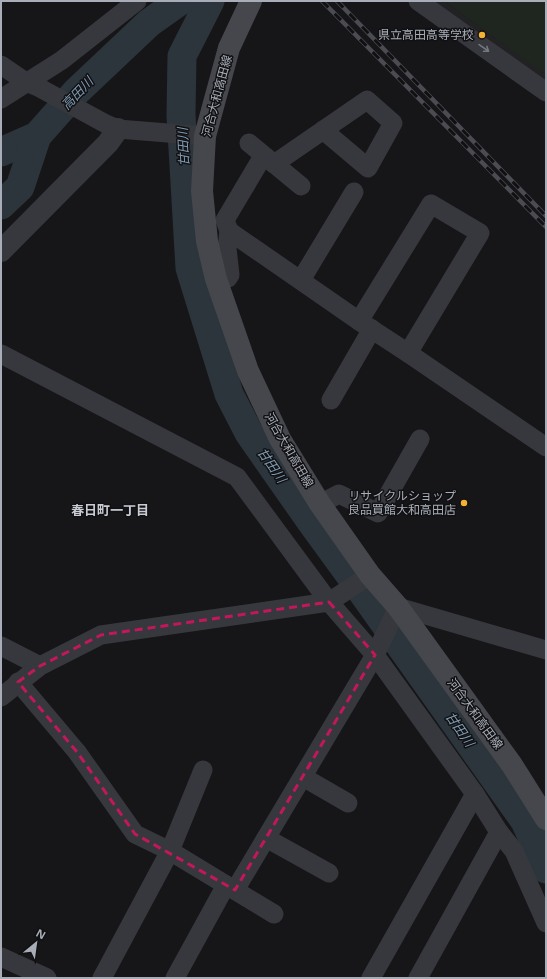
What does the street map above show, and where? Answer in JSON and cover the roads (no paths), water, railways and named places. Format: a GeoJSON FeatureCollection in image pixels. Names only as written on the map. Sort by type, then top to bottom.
{"type":"FeatureCollection","features":[{"type":"Feature","properties":{"kind":"main road","name":"河合大和高田線"},"geometry":{"type":"LineString","coordinates":[[251,1],[229,48],[197,136],[207,241],[216,279],[248,371],[280,439],[366,577],[512,765],[546,818]]}},
{"type":"Feature","properties":{"kind":"street"},"geometry":{"type":"LineString","coordinates":[[418,1],[546,92]]}},
{"type":"Feature","properties":{"kind":"street"},"geometry":{"type":"LineString","coordinates":[[1,99],[32,85],[135,2]]}},
{"type":"Feature","properties":{"kind":"street"},"geometry":{"type":"LineString","coordinates":[[1,64],[32,85],[112,127],[155,133],[197,136]]}},
{"type":"Feature","properties":{"kind":"street"},"geometry":{"type":"LineString","coordinates":[[1,251],[108,143],[112,127]]}},
{"type":"Feature","properties":{"kind":"street"},"geometry":{"type":"LineString","coordinates":[[216,279],[228,278],[230,275],[227,248],[229,231],[225,220],[269,160],[323,130]]}},
{"type":"Feature","properties":{"kind":"street"},"geometry":{"type":"LineString","coordinates":[[249,143],[301,186]]}},
{"type":"Feature","properties":{"kind":"street"},"geometry":{"type":"LineString","coordinates":[[301,280],[354,192]]}},
{"type":"Feature","properties":{"kind":"street"},"geometry":{"type":"LineString","coordinates":[[331,400],[365,325],[430,204],[480,233],[408,353]]}},
{"type":"Feature","properties":{"kind":"street"},"geometry":{"type":"LineString","coordinates":[[229,231],[546,447]]}},
{"type":"Feature","properties":{"kind":"street"},"geometry":{"type":"LineString","coordinates":[[1,354],[237,477],[378,651],[499,832],[514,851],[546,923]]}},
{"type":"Feature","properties":{"kind":"street"},"geometry":{"type":"LineString","coordinates":[[320,504],[339,494],[378,513],[420,438]]}},
{"type":"Feature","properties":{"kind":"street"},"geometry":{"type":"LineString","coordinates":[[1,697],[40,666],[101,635],[334,598],[366,577]]}},
{"type":"Feature","properties":{"kind":"street"},"geometry":{"type":"LineString","coordinates":[[175,978],[231,887],[266,838],[303,777],[378,651],[395,614],[546,650]]}},
{"type":"Feature","properties":{"kind":"street"},"geometry":{"type":"LineString","coordinates":[[1,646],[40,666]]}},
{"type":"Feature","properties":{"kind":"street"},"geometry":{"type":"LineString","coordinates":[[18,682],[77,752],[136,834],[170,851],[274,914]]}},
{"type":"Feature","properties":{"kind":"street"},"geometry":{"type":"LineString","coordinates":[[102,978],[170,851],[203,770]]}},
{"type":"Feature","properties":{"kind":"street"},"geometry":{"type":"LineString","coordinates":[[303,777],[348,803]]}},
{"type":"Feature","properties":{"kind":"street"},"geometry":{"type":"LineString","coordinates":[[371,978],[475,794]]}},
{"type":"Feature","properties":{"kind":"street"},"geometry":{"type":"LineString","coordinates":[[418,978],[499,832]]}},
{"type":"Feature","properties":{"kind":"street"},"geometry":{"type":"LineString","coordinates":[[266,838],[329,873]]}},
{"type":"Feature","properties":{"kind":"street"},"geometry":{"type":"LineString","coordinates":[[1,957],[47,978]]}},
{"type":"Feature","properties":{"kind":"waterway","name":"高田川"},"geometry":{"type":"LineString","coordinates":[[1,205],[20,187],[37,136],[76,92],[149,23],[180,1]]}},
{"type":"Feature","properties":{"kind":"waterway","name":"甘田川"},"geometry":{"type":"LineString","coordinates":[[210,1],[182,56],[181,115],[190,268],[229,394],[249,433],[525,821],[546,869]]}},
{"type":"Feature","properties":{"kind":"waterway"},"geometry":{"type":"LineString","coordinates":[[1,152],[37,136]]}},
{"type":"Feature","properties":{"kind":"railway"},"geometry":{"type":"LineString","coordinates":[[322,1],[546,227]]}},
{"type":"Feature","properties":{"kind":"railway"},"geometry":{"type":"LineString","coordinates":[[337,1],[546,216]]}},
{"type":"Feature","properties":{"kind":"place","name":"県立高田高等学校"},"geometry":{"type":"Point","coordinates":[482,35]}},
{"type":"Feature","properties":{"kind":"place","name":"リサイクルショップ 良品買館大和高田店"},"geometry":{"type":"Point","coordinates":[464,503]}},
{"type":"Feature","properties":{"kind":"district","name":"春日町一丁目"},"geometry":{"type":"Point","coordinates":[110,510]}}]}
